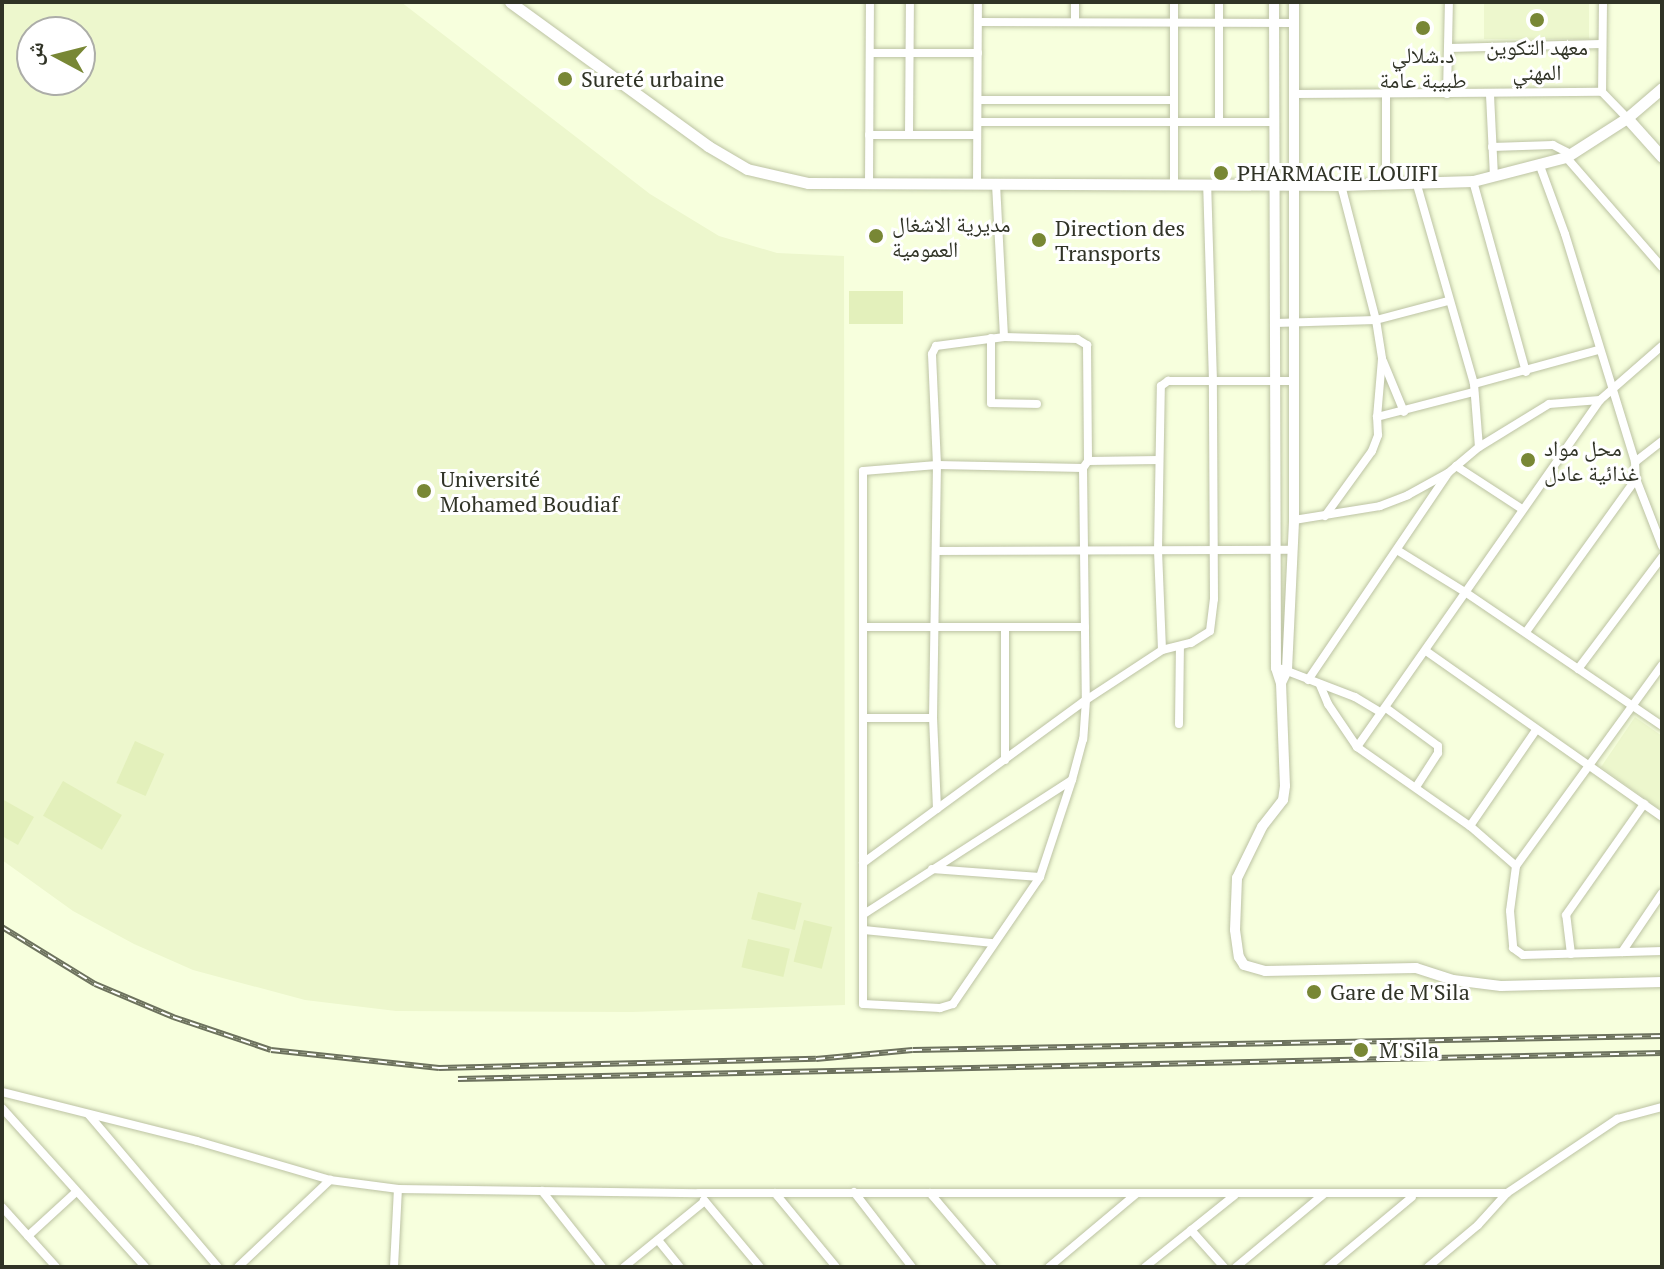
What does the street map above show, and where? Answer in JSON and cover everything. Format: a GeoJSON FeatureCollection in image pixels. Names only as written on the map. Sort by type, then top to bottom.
{"type":"FeatureCollection","features":[{"type":"Feature","properties":{"kind":"main road"},"geometry":{"type":"LineString","coordinates":[[510,2],[708,146],[747,169],[808,183],[1275,182],[1417,185],[1473,181],[1540,166],[1569,155],[1627,118],[1662,88]]}},
{"type":"Feature","properties":{"kind":"main road"},"geometry":{"type":"LineString","coordinates":[[1627,118],[1662,157]]}},
{"type":"Feature","properties":{"kind":"street"},"geometry":{"type":"LineString","coordinates":[[869,184],[870,2]]}},
{"type":"Feature","properties":{"kind":"street"},"geometry":{"type":"LineString","coordinates":[[909,135],[910,2]]}},
{"type":"Feature","properties":{"kind":"street"},"geometry":{"type":"LineString","coordinates":[[977,184],[978,2]]}},
{"type":"Feature","properties":{"kind":"street"},"geometry":{"type":"LineString","coordinates":[[1075,2],[1075,22]]}},
{"type":"Feature","properties":{"kind":"street"},"geometry":{"type":"LineString","coordinates":[[1174,2],[1174,184]]}},
{"type":"Feature","properties":{"kind":"street"},"geometry":{"type":"LineString","coordinates":[[1219,2],[1219,122]]}},
{"type":"Feature","properties":{"kind":"street"},"geometry":{"type":"LineString","coordinates":[[1274,2],[1275,382],[1282,669]]}},
{"type":"Feature","properties":{"kind":"street"},"geometry":{"type":"LineString","coordinates":[[1294,2],[1294,520],[1281,683],[1285,763],[1283,800],[1262,827],[1237,878],[1235,930],[1239,957],[1244,965],[1265,971],[1416,968],[1453,980],[1501,986],[1662,982]]}},
{"type":"Feature","properties":{"kind":"street"},"geometry":{"type":"LineString","coordinates":[[1447,94],[1449,2]]}},
{"type":"Feature","properties":{"kind":"street"},"geometry":{"type":"LineString","coordinates":[[1603,2],[1602,92],[1627,118]]}},
{"type":"Feature","properties":{"kind":"street"},"geometry":{"type":"LineString","coordinates":[[978,22],[1294,23]]}},
{"type":"Feature","properties":{"kind":"street"},"geometry":{"type":"LineString","coordinates":[[1449,48],[1601,44]]}},
{"type":"Feature","properties":{"kind":"street"},"geometry":{"type":"LineString","coordinates":[[870,53],[978,53]]}},
{"type":"Feature","properties":{"kind":"street"},"geometry":{"type":"LineString","coordinates":[[1294,94],[1602,92]]}},
{"type":"Feature","properties":{"kind":"street"},"geometry":{"type":"LineString","coordinates":[[1386,93],[1386,184]]}},
{"type":"Feature","properties":{"kind":"street"},"geometry":{"type":"LineString","coordinates":[[1490,95],[1494,177]]}},
{"type":"Feature","properties":{"kind":"street"},"geometry":{"type":"LineString","coordinates":[[978,100],[1174,100]]}},
{"type":"Feature","properties":{"kind":"street"},"geometry":{"type":"LineString","coordinates":[[978,122],[1275,122]]}},
{"type":"Feature","properties":{"kind":"street"},"geometry":{"type":"LineString","coordinates":[[869,135],[977,135]]}},
{"type":"Feature","properties":{"kind":"street"},"geometry":{"type":"LineString","coordinates":[[1492,147],[1553,145],[1569,155],[1662,267]]}},
{"type":"Feature","properties":{"kind":"street"},"geometry":{"type":"LineString","coordinates":[[1540,166],[1565,234],[1598,350],[1635,462],[1636,479],[1660,531],[1662,546]]}},
{"type":"Feature","properties":{"kind":"street"},"geometry":{"type":"LineString","coordinates":[[1473,181],[1526,372]]}},
{"type":"Feature","properties":{"kind":"street"},"geometry":{"type":"LineString","coordinates":[[996,184],[1004,337]]}},
{"type":"Feature","properties":{"kind":"street"},"geometry":{"type":"LineString","coordinates":[[863,863],[1086,700],[1162,650],[1180,647],[1210,631],[1213,382],[1207,184]]}},
{"type":"Feature","properties":{"kind":"street"},"geometry":{"type":"LineString","coordinates":[[1325,517],[1372,451],[1378,435],[1382,359],[1376,320],[1341,185]]}},
{"type":"Feature","properties":{"kind":"street"},"geometry":{"type":"LineString","coordinates":[[1417,185],[1474,388],[1479,447]]}},
{"type":"Feature","properties":{"kind":"street"},"geometry":{"type":"LineString","coordinates":[[1276,323],[1376,320],[1448,301]]}},
{"type":"Feature","properties":{"kind":"street"},"geometry":{"type":"LineString","coordinates":[[937,809],[933,718],[937,465],[934,349],[1004,337],[1077,339],[1087,345],[1085,465],[1086,700],[1083,739],[1040,877],[958,997],[948,1006],[867,1005],[860,1001],[864,930],[863,471],[937,465],[1085,465],[1159,460]]}},
{"type":"Feature","properties":{"kind":"street"},"geometry":{"type":"LineString","coordinates":[[991,338],[991,403],[1037,404]]}},
{"type":"Feature","properties":{"kind":"street"},"geometry":{"type":"LineString","coordinates":[[1357,747],[1600,400],[1662,346]]}},
{"type":"Feature","properties":{"kind":"street"},"geometry":{"type":"LineString","coordinates":[[1377,417],[1404,412],[1598,350]]}},
{"type":"Feature","properties":{"kind":"street"},"geometry":{"type":"LineString","coordinates":[[1382,359],[1404,412]]}},
{"type":"Feature","properties":{"kind":"street"},"geometry":{"type":"LineString","coordinates":[[1162,650],[1158,550],[1164,382],[1294,381]]}},
{"type":"Feature","properties":{"kind":"street"},"geometry":{"type":"LineString","coordinates":[[1573,400],[1592,415]]}},
{"type":"Feature","properties":{"kind":"street"},"geometry":{"type":"LineString","coordinates":[[1294,520],[1325,517],[1394,501],[1448,473],[1479,447],[1549,404],[1600,400]]}},
{"type":"Feature","properties":{"kind":"street"},"geometry":{"type":"LineString","coordinates":[[1635,462],[1662,441]]}},
{"type":"Feature","properties":{"kind":"street"},"geometry":{"type":"LineString","coordinates":[[1456,466],[1522,509]]}},
{"type":"Feature","properties":{"kind":"street"},"geometry":{"type":"LineString","coordinates":[[1308,680],[1448,473]]}},
{"type":"Feature","properties":{"kind":"street"},"geometry":{"type":"LineString","coordinates":[[1526,632],[1636,479]]}},
{"type":"Feature","properties":{"kind":"street"},"geometry":{"type":"LineString","coordinates":[[936,551],[1293,550]]}},
{"type":"Feature","properties":{"kind":"street"},"geometry":{"type":"LineString","coordinates":[[1397,550],[1526,632],[1662,726]]}},
{"type":"Feature","properties":{"kind":"street"},"geometry":{"type":"LineString","coordinates":[[1578,669],[1662,557]]}},
{"type":"Feature","properties":{"kind":"street"},"geometry":{"type":"LineString","coordinates":[[864,627],[1085,627]]}},
{"type":"Feature","properties":{"kind":"street"},"geometry":{"type":"LineString","coordinates":[[1005,628],[1005,760]]}},
{"type":"Feature","properties":{"kind":"street"},"geometry":{"type":"LineString","coordinates":[[1179,724],[1180,647]]}},
{"type":"Feature","properties":{"kind":"street"},"geometry":{"type":"LineString","coordinates":[[1426,651],[1662,817]]}},
{"type":"Feature","properties":{"kind":"street"},"geometry":{"type":"LineString","coordinates":[[1662,665],[1516,866],[1510,911],[1516,953],[1534,957],[1662,951]]}},
{"type":"Feature","properties":{"kind":"street"},"geometry":{"type":"LineString","coordinates":[[1282,669],[1383,710],[1438,746],[1438,753],[1416,787]]}},
{"type":"Feature","properties":{"kind":"street"},"geometry":{"type":"LineString","coordinates":[[1320,685],[1328,704],[1357,747],[1470,826],[1516,866]]}},
{"type":"Feature","properties":{"kind":"street"},"geometry":{"type":"LineString","coordinates":[[863,718],[933,718]]}},
{"type":"Feature","properties":{"kind":"street"},"geometry":{"type":"LineString","coordinates":[[1470,826],[1536,730]]}},
{"type":"Feature","properties":{"kind":"street"},"geometry":{"type":"LineString","coordinates":[[864,914],[1072,780]]}},
{"type":"Feature","properties":{"kind":"street"},"geometry":{"type":"LineString","coordinates":[[1571,954],[1566,915],[1644,804]]}},
{"type":"Feature","properties":{"kind":"street"},"geometry":{"type":"LineString","coordinates":[[932,869],[1040,877]]}},
{"type":"Feature","properties":{"kind":"street"},"geometry":{"type":"LineString","coordinates":[[1622,952],[1662,893]]}},
{"type":"Feature","properties":{"kind":"street"},"geometry":{"type":"LineString","coordinates":[[864,930],[993,943]]}},
{"type":"Feature","properties":{"kind":"street"},"geometry":{"type":"LineString","coordinates":[[2,1092],[197,1141],[330,1180],[398,1189],[702,1197],[854,1192],[1413,1196],[1507,1193]]}},
{"type":"Feature","properties":{"kind":"street"},"geometry":{"type":"LineString","coordinates":[[1428,1267],[1474,1229],[1507,1193],[1617,1119],[1662,1107]]}},
{"type":"Feature","properties":{"kind":"street"},"geometry":{"type":"LineString","coordinates":[[2,1108],[75,1193],[145,1267]]}},
{"type":"Feature","properties":{"kind":"street"},"geometry":{"type":"LineString","coordinates":[[89,1115],[218,1267]]}},
{"type":"Feature","properties":{"kind":"street"},"geometry":{"type":"LineString","coordinates":[[238,1267],[330,1180]]}},
{"type":"Feature","properties":{"kind":"street"},"geometry":{"type":"LineString","coordinates":[[394,1267],[398,1189]]}},
{"type":"Feature","properties":{"kind":"street"},"geometry":{"type":"LineString","coordinates":[[542,1191],[602,1267]]}},
{"type":"Feature","properties":{"kind":"street"},"geometry":{"type":"LineString","coordinates":[[854,1192],[912,1267]]}},
{"type":"Feature","properties":{"kind":"street"},"geometry":{"type":"LineString","coordinates":[[28,1236],[75,1193]]}},
{"type":"Feature","properties":{"kind":"street"},"geometry":{"type":"LineString","coordinates":[[775,1193],[836,1267]]}},
{"type":"Feature","properties":{"kind":"street"},"geometry":{"type":"LineString","coordinates":[[930,1193],[993,1267]]}},
{"type":"Feature","properties":{"kind":"street"},"geometry":{"type":"LineString","coordinates":[[1049,1267],[1136,1194]]}},
{"type":"Feature","properties":{"kind":"street"},"geometry":{"type":"LineString","coordinates":[[1236,1267],[1324,1194]]}},
{"type":"Feature","properties":{"kind":"street"},"geometry":{"type":"LineString","coordinates":[[1145,1267],[1235,1195]]}},
{"type":"Feature","properties":{"kind":"street"},"geometry":{"type":"LineString","coordinates":[[1328,1267],[1413,1196]]}},
{"type":"Feature","properties":{"kind":"street"},"geometry":{"type":"LineString","coordinates":[[624,1267],[658,1240],[702,1197]]}},
{"type":"Feature","properties":{"kind":"street"},"geometry":{"type":"LineString","coordinates":[[702,1197],[760,1267]]}},
{"type":"Feature","properties":{"kind":"street"},"geometry":{"type":"LineString","coordinates":[[2,1207],[56,1267]]}},
{"type":"Feature","properties":{"kind":"street"},"geometry":{"type":"LineString","coordinates":[[1191,1230],[1224,1267]]}},
{"type":"Feature","properties":{"kind":"street"},"geometry":{"type":"LineString","coordinates":[[658,1240],[680,1267]]}},
{"type":"Feature","properties":{"kind":"shaded area","name":"Université Mohamed Boudiaf"},"geometry":{"type":"Polygon","coordinates":[[[2,2],[401,2],[650,194],[719,236],[777,253],[844,256],[845,1005],[632,1012],[396,1011],[305,1000],[193,970],[134,944],[73,911],[2,860],[2,2]]]}},
{"type":"Feature","properties":{"kind":"shaded area","name":"معهد التكوين المهني"},"geometry":{"type":"Polygon","coordinates":[[[1484,2],[1589,2],[1589,39],[1484,39],[1484,2]]]}},
{"type":"Feature","properties":{"kind":"shaded area"},"geometry":{"type":"Polygon","coordinates":[[[849,291],[903,291],[903,324],[849,324],[849,291]]]}},
{"type":"Feature","properties":{"kind":"shaded area"},"geometry":{"type":"Polygon","coordinates":[[[1635,717],[1662,736],[1662,811],[1601,767],[1635,717]]]}},
{"type":"Feature","properties":{"kind":"shaded area"},"geometry":{"type":"Polygon","coordinates":[[[135,741],[164,754],[146,796],[116,783],[135,741]]]}},
{"type":"Feature","properties":{"kind":"shaded area"},"geometry":{"type":"Polygon","coordinates":[[[63,781],[122,815],[102,850],[43,816],[63,781]]]}},
{"type":"Feature","properties":{"kind":"shaded area"},"geometry":{"type":"Polygon","coordinates":[[[2,799],[34,817],[18,845],[2,836],[2,799]]]}},
{"type":"Feature","properties":{"kind":"shaded area"},"geometry":{"type":"Polygon","coordinates":[[[758,892],[802,903],[795,930],[751,919],[758,892]]]}},
{"type":"Feature","properties":{"kind":"shaded area"},"geometry":{"type":"Polygon","coordinates":[[[804,920],[832,927],[822,969],[794,962],[804,920]]]}},
{"type":"Feature","properties":{"kind":"shaded area"},"geometry":{"type":"Polygon","coordinates":[[[748,939],[790,949],[783,977],[741,967],[748,939]]]}},
{"type":"Feature","properties":{"kind":"railway"},"geometry":{"type":"LineString","coordinates":[[2,927],[95,984],[173,1017],[271,1050],[439,1068],[816,1059],[913,1050],[1662,1036]]}},
{"type":"Feature","properties":{"kind":"railway"},"geometry":{"type":"LineString","coordinates":[[458,1079],[1662,1053]]}},
{"type":"Feature","properties":{"kind":"place","name":"معهد التكوين المهني"},"geometry":{"type":"Point","coordinates":[1537,20]}},
{"type":"Feature","properties":{"kind":"place","name":"د.شلالي طبيبة عامة"},"geometry":{"type":"Point","coordinates":[1423,28]}},
{"type":"Feature","properties":{"kind":"place","name":"Sureté urbaine"},"geometry":{"type":"Point","coordinates":[565,79]}},
{"type":"Feature","properties":{"kind":"place","name":"PHARMACIE LOUIFI"},"geometry":{"type":"Point","coordinates":[1221,173]}},
{"type":"Feature","properties":{"kind":"place","name":"مديرية الاشغال العمومية"},"geometry":{"type":"Point","coordinates":[876,236]}},
{"type":"Feature","properties":{"kind":"place","name":"Direction des Transports"},"geometry":{"type":"Point","coordinates":[1039,240]}},
{"type":"Feature","properties":{"kind":"place","name":"محل مواد غذائية عادل"},"geometry":{"type":"Point","coordinates":[1528,460]}},
{"type":"Feature","properties":{"kind":"place","name":"Université Mohamed Boudiaf"},"geometry":{"type":"Point","coordinates":[424,491]}},
{"type":"Feature","properties":{"kind":"place","name":"Gare de M'Sila"},"geometry":{"type":"Point","coordinates":[1314,992]}},
{"type":"Feature","properties":{"kind":"place","name":"M'Sila"},"geometry":{"type":"Point","coordinates":[1361,1050]}}]}
